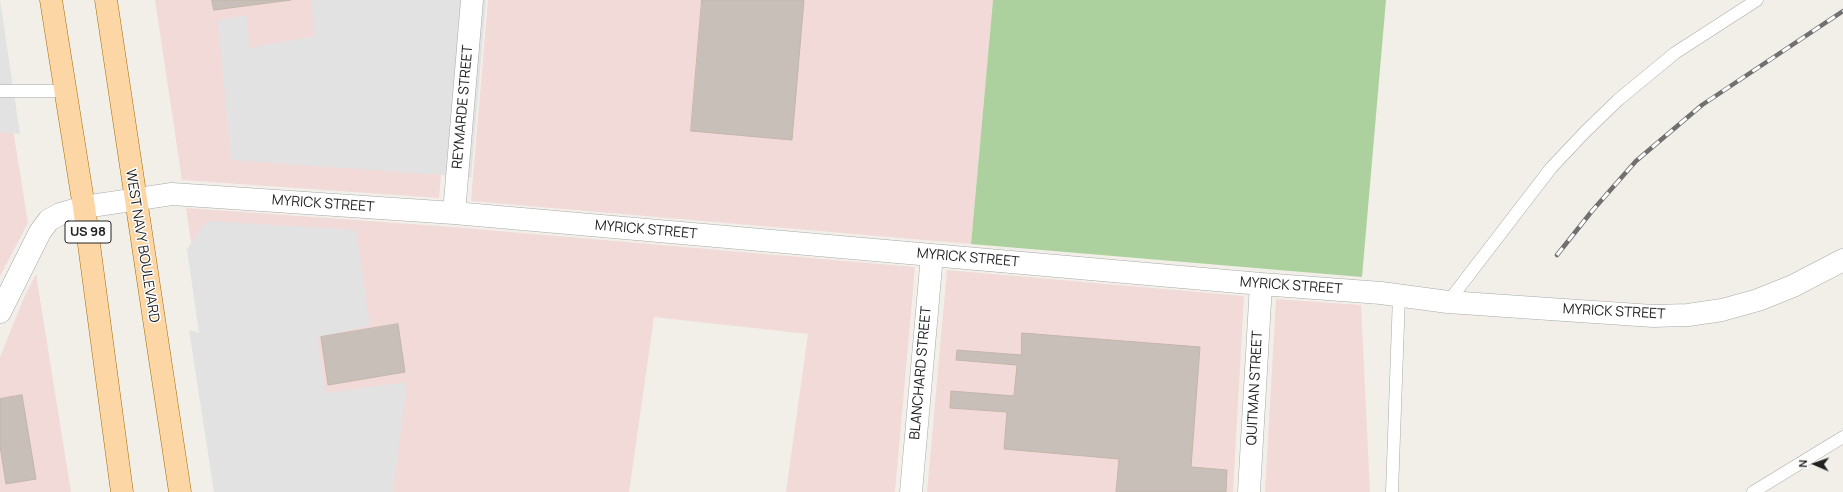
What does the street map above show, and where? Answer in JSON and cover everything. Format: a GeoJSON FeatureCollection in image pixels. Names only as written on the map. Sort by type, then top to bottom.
{"type":"FeatureCollection","features":[{"type":"Feature","properties":{"kind":"main road","name":"US 98"},"geometry":{"type":"LineString","coordinates":[[51,0],[67,91],[84,207],[122,492]]}},
{"type":"Feature","properties":{"kind":"main road","name":"WEST NAVY BOULEVARD"},"geometry":{"type":"LineString","coordinates":[[106,0],[180,492]]}},
{"type":"Feature","properties":{"kind":"street","name":"REYMARDE STREET"},"geometry":{"type":"LineString","coordinates":[[454,213],[472,0]]}},
{"type":"Feature","properties":{"kind":"street","name":"MYRICK STREET"},"geometry":{"type":"LineString","coordinates":[[0,312],[40,232],[49,220],[60,214],[84,207],[167,194],[193,194],[454,213],[1261,284],[1381,293],[1448,302],[1653,316],[1688,315],[1722,310],[1758,300],[1793,286],[1843,260]]}},
{"type":"Feature","properties":{"kind":"street","name":"BLANCHARD STREET"},"geometry":{"type":"LineString","coordinates":[[911,492],[932,255]]}},
{"type":"Feature","properties":{"kind":"street","name":"QUITMAN STREET"},"geometry":{"type":"LineString","coordinates":[[1249,492],[1261,284]]}},
{"type":"Feature","properties":{"kind":"lane"},"geometry":{"type":"LineString","coordinates":[[1448,302],[1551,168],[1585,132],[1618,100],[1675,53],[1757,0]]}},
{"type":"Feature","properties":{"kind":"lane"},"geometry":{"type":"LineString","coordinates":[[0,90],[67,91]]}},
{"type":"Feature","properties":{"kind":"lane"},"geometry":{"type":"LineString","coordinates":[[1392,492],[1399,296]]}},
{"type":"Feature","properties":{"kind":"lane"},"geometry":{"type":"LineString","coordinates":[[1752,492],[1843,437]]}},
{"type":"Feature","properties":{"kind":"shaded area"},"geometry":{"type":"Polygon","coordinates":[[[0,0],[20,134],[0,132],[0,0]]]}},
{"type":"Feature","properties":{"kind":"shaded area"},"geometry":{"type":"Polygon","coordinates":[[[155,0],[456,0],[439,198],[182,180],[155,0]]]}},
{"type":"Feature","properties":{"kind":"shaded area"},"geometry":{"type":"Polygon","coordinates":[[[311,0],[486,0],[471,177],[231,160],[218,20],[247,15],[249,48],[315,36],[311,0]]]}},
{"type":"Feature","properties":{"kind":"shaded area"},"geometry":{"type":"Polygon","coordinates":[[[488,0],[993,0],[971,244],[471,201],[488,0]]]}},
{"type":"Feature","properties":{"kind":"shaded area"},"geometry":{"type":"Polygon","coordinates":[[[0,48],[28,223],[0,276],[0,48]]]}},
{"type":"Feature","properties":{"kind":"shaded area"},"geometry":{"type":"Polygon","coordinates":[[[186,208],[453,227],[915,267],[895,492],[786,492],[808,334],[654,317],[629,492],[228,492],[186,208]]]}},
{"type":"Feature","properties":{"kind":"shaded area"},"geometry":{"type":"Polygon","coordinates":[[[207,221],[356,230],[370,325],[317,338],[326,393],[407,382],[393,492],[214,492],[189,330],[199,333],[187,249],[207,221]]]}},
{"type":"Feature","properties":{"kind":"shaded area"},"geometry":{"type":"Polygon","coordinates":[[[947,270],[1244,296],[1233,492],[927,492],[947,270]]]}},
{"type":"Feature","properties":{"kind":"shaded area"},"geometry":{"type":"Polygon","coordinates":[[[36,274],[71,492],[0,492],[0,357],[23,300],[36,274]]]}},
{"type":"Feature","properties":{"kind":"shaded area"},"geometry":{"type":"Polygon","coordinates":[[[1276,299],[1361,305],[1370,492],[1265,492],[1276,299]]]}},
{"type":"Feature","properties":{"kind":"green space"},"geometry":{"type":"Polygon","coordinates":[[[993,0],[1386,0],[1362,277],[971,244],[993,0]]]}},
{"type":"Feature","properties":{"kind":"building"},"geometry":{"type":"Polygon","coordinates":[[[212,0],[291,0],[214,10],[212,0]]]}},
{"type":"Feature","properties":{"kind":"building"},"geometry":{"type":"Polygon","coordinates":[[[702,0],[804,0],[792,140],[691,131],[702,0]]]}},
{"type":"Feature","properties":{"kind":"building"},"geometry":{"type":"Polygon","coordinates":[[[398,324],[405,372],[328,385],[321,337],[398,324]]]}},
{"type":"Feature","properties":{"kind":"building"},"geometry":{"type":"Polygon","coordinates":[[[1022,333],[1200,347],[1191,467],[1227,470],[1226,492],[1116,492],[1119,459],[1004,449],[1007,412],[950,408],[951,391],[1014,396],[1017,365],[956,360],[957,350],[1021,355],[1022,333]]]}},
{"type":"Feature","properties":{"kind":"building"},"geometry":{"type":"Polygon","coordinates":[[[22,395],[36,479],[6,484],[0,446],[0,399],[22,395]]]}},
{"type":"Feature","properties":{"kind":"railway"},"geometry":{"type":"LineString","coordinates":[[1557,255],[1592,211],[1636,161],[1702,105],[1843,11]]}}]}
